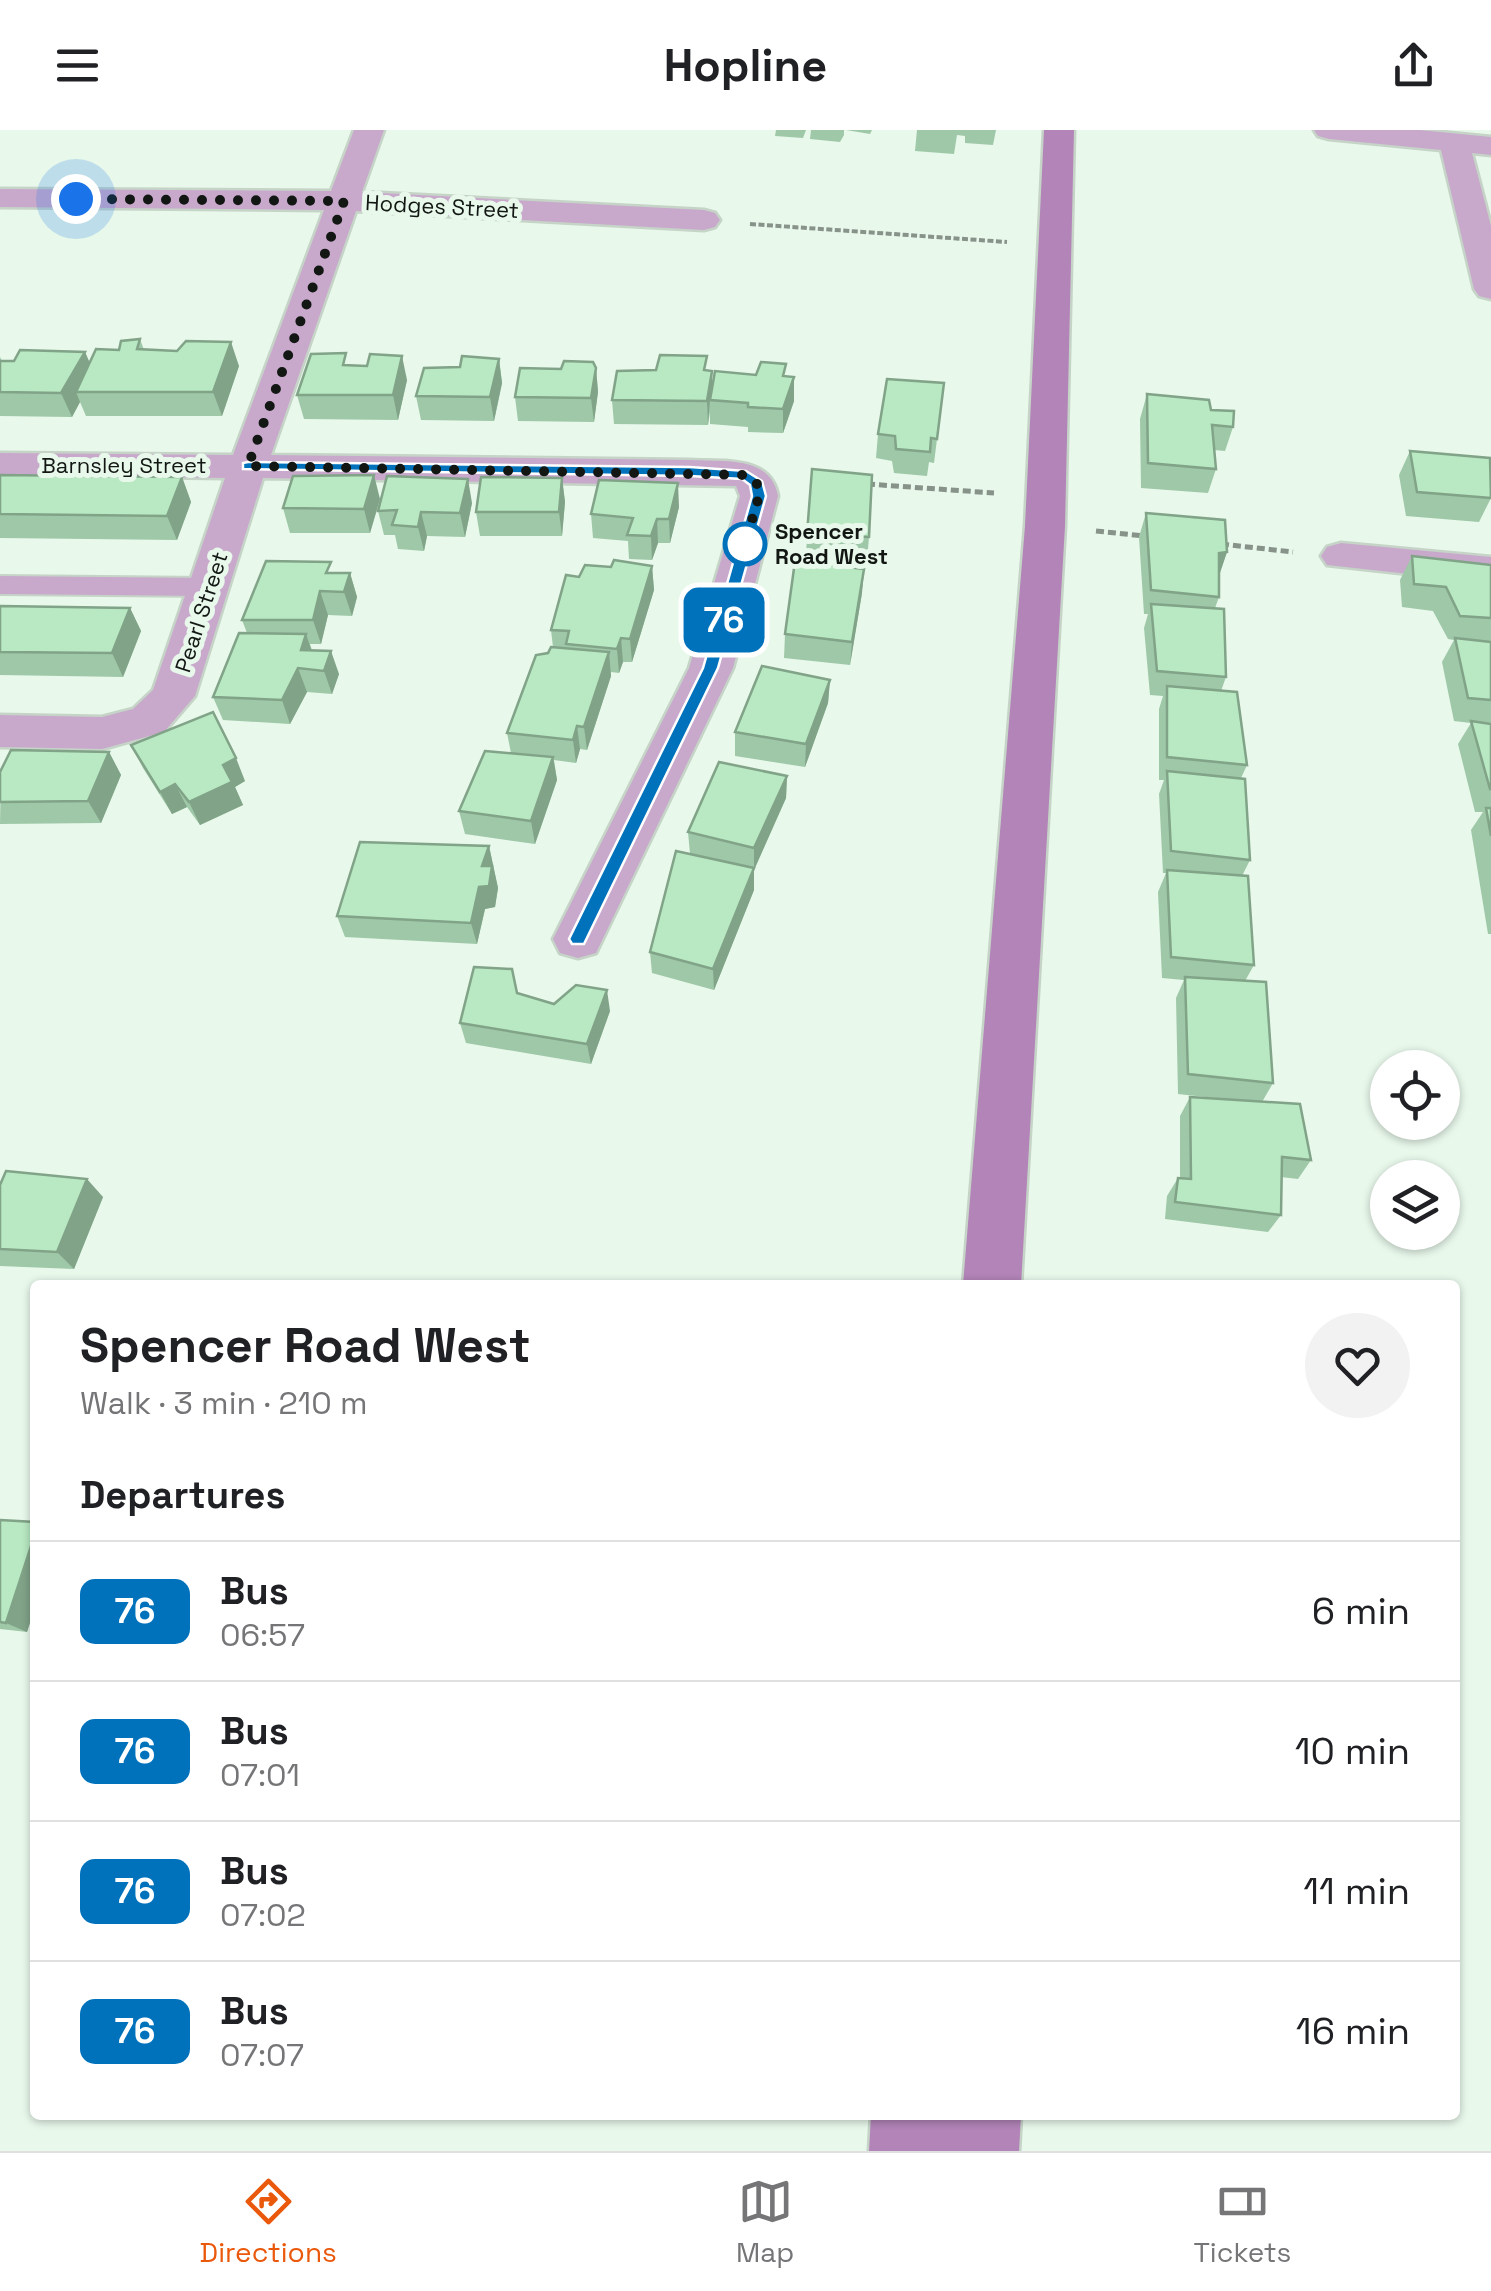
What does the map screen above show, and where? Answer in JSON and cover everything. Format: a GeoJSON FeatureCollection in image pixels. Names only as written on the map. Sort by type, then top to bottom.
{"type":"FeatureCollection","features":[{"type":"Feature","properties":{"kind":"street","name":"Pearl Street"},"geometry":{"type":"LineString","coordinates":[[0,732],[102,733],[148,721],[173,696],[248,466],[369,130]]}},
{"type":"Feature","properties":{"kind":"street"},"geometry":{"type":"LineString","coordinates":[[992,1280],[1045,512],[1060,130]]}},
{"type":"Feature","properties":{"kind":"street"},"geometry":{"type":"LineString","coordinates":[[1329,130],[1491,146]]}},
{"type":"Feature","properties":{"kind":"street"},"geometry":{"type":"LineString","coordinates":[[1454,143],[1491,289]]}},
{"type":"Feature","properties":{"kind":"street","name":"Hodges Street"},"geometry":{"type":"LineString","coordinates":[[0,198],[708,208]]}},
{"type":"Feature","properties":{"kind":"street"},"geometry":{"type":"LineString","coordinates":[[694,253],[708,208]]}},
{"type":"Feature","properties":{"kind":"street","name":"Barnsley Street"},"geometry":{"type":"LineString","coordinates":[[0,464],[690,472],[746,475],[757,484],[759,496],[710,668],[578,939]]}},
{"type":"Feature","properties":{"kind":"street"},"geometry":{"type":"LineString","coordinates":[[1346,557],[1491,570]]}},
{"type":"Feature","properties":{"kind":"street"},"geometry":{"type":"LineString","coordinates":[[908,2151],[911,2120]]}},
{"type":"Feature","properties":{"kind":"street"},"geometry":{"type":"LineString","coordinates":[[979,2151],[981,2120]]}},
{"type":"Feature","properties":{"kind":"lane"},"geometry":{"type":"LineString","coordinates":[[0,585],[208,587]]}},
{"type":"Feature","properties":{"kind":"path"},"geometry":{"type":"LineString","coordinates":[[708,208],[1058,246]]}},
{"type":"Feature","properties":{"kind":"path"},"geometry":{"type":"LineString","coordinates":[[866,484],[1045,512],[1160,538]]}},
{"type":"Feature","properties":{"kind":"path"},"geometry":{"type":"LineString","coordinates":[[1217,544],[1346,557]]}},
{"type":"Feature","properties":{"kind":"building"},"geometry":{"type":"Polygon","coordinates":[[[140,339],[137,349],[177,351],[186,341],[231,342],[213,392],[76,392],[96,349],[119,350],[121,341],[140,339]]]}},
{"type":"Feature","properties":{"kind":"building"},"geometry":{"type":"Polygon","coordinates":[[[20,350],[85,352],[61,393],[0,392],[0,361],[14,361],[20,350]]]}},
{"type":"Feature","properties":{"kind":"building"},"geometry":{"type":"Polygon","coordinates":[[[346,353],[343,365],[367,366],[370,354],[402,356],[393,395],[297,395],[311,354],[346,353]]]}},
{"type":"Feature","properties":{"kind":"building"},"geometry":{"type":"Polygon","coordinates":[[[660,355],[707,356],[704,370],[712,371],[707,401],[612,400],[617,371],[656,370],[660,355]]]}},
{"type":"Feature","properties":{"kind":"building"},"geometry":{"type":"Polygon","coordinates":[[[462,356],[499,359],[490,397],[416,396],[424,368],[460,367],[462,356]]]}},
{"type":"Feature","properties":{"kind":"building"},"geometry":{"type":"Polygon","coordinates":[[[564,361],[593,362],[596,368],[591,398],[515,397],[520,368],[561,369],[564,361]]]}},
{"type":"Feature","properties":{"kind":"building"},"geometry":{"type":"Polygon","coordinates":[[[761,362],[786,364],[783,376],[794,377],[783,409],[710,400],[715,371],[756,375],[761,362]]]}},
{"type":"Feature","properties":{"kind":"building"},"geometry":{"type":"Polygon","coordinates":[[[887,379],[944,383],[937,439],[931,438],[930,452],[896,449],[895,436],[878,434],[887,379]]]}},
{"type":"Feature","properties":{"kind":"building"},"geometry":{"type":"Polygon","coordinates":[[[1147,394],[1209,400],[1211,410],[1234,411],[1233,427],[1212,425],[1216,469],[1148,463],[1147,394]]]}},
{"type":"Feature","properties":{"kind":"building"},"geometry":{"type":"Polygon","coordinates":[[[1410,451],[1490,458],[1491,498],[1417,492],[1410,451]]]}},
{"type":"Feature","properties":{"kind":"building"},"geometry":{"type":"Polygon","coordinates":[[[812,469],[872,475],[869,537],[807,534],[812,469]]]}},
{"type":"Feature","properties":{"kind":"building"},"geometry":{"type":"Polygon","coordinates":[[[0,475],[182,477],[167,516],[0,514],[0,475]]]}},
{"type":"Feature","properties":{"kind":"building"},"geometry":{"type":"Polygon","coordinates":[[[374,475],[364,509],[283,508],[293,476],[374,475]]]}},
{"type":"Feature","properties":{"kind":"building"},"geometry":{"type":"Polygon","coordinates":[[[387,476],[468,479],[460,513],[421,512],[418,527],[392,525],[397,510],[378,511],[387,476]]]}},
{"type":"Feature","properties":{"kind":"building"},"geometry":{"type":"Polygon","coordinates":[[[481,477],[562,478],[559,512],[476,512],[481,477]]]}},
{"type":"Feature","properties":{"kind":"building"},"geometry":{"type":"Polygon","coordinates":[[[599,480],[678,483],[669,519],[657,519],[651,536],[627,535],[633,518],[591,514],[599,480]]]}},
{"type":"Feature","properties":{"kind":"building"},"geometry":{"type":"Polygon","coordinates":[[[1146,513],[1225,520],[1227,552],[1219,553],[1219,597],[1151,590],[1146,513]]]}},
{"type":"Feature","properties":{"kind":"building"},"geometry":{"type":"Polygon","coordinates":[[[1412,556],[1491,565],[1491,618],[1460,616],[1446,587],[1414,584],[1412,556]]]}},
{"type":"Feature","properties":{"kind":"building"},"geometry":{"type":"Polygon","coordinates":[[[614,560],[652,566],[630,639],[621,638],[617,649],[566,644],[569,631],[551,630],[566,575],[579,577],[585,565],[611,567],[614,560]]]}},
{"type":"Feature","properties":{"kind":"building"},"geometry":{"type":"Polygon","coordinates":[[[266,561],[331,562],[326,573],[350,573],[344,592],[320,591],[313,620],[242,620],[266,561]]]}},
{"type":"Feature","properties":{"kind":"building"},"geometry":{"type":"Polygon","coordinates":[[[795,561],[864,569],[852,642],[785,634],[795,561]]]}},
{"type":"Feature","properties":{"kind":"building"},"geometry":{"type":"Polygon","coordinates":[[[1151,604],[1224,609],[1226,677],[1157,671],[1151,604]]]}},
{"type":"Feature","properties":{"kind":"building"},"geometry":{"type":"Polygon","coordinates":[[[0,606],[130,608],[112,653],[0,652],[0,606]]]}},
{"type":"Feature","properties":{"kind":"building"},"geometry":{"type":"Polygon","coordinates":[[[239,633],[306,634],[301,650],[331,651],[324,671],[298,668],[282,700],[213,697],[239,633]]]}},
{"type":"Feature","properties":{"kind":"building"},"geometry":{"type":"Polygon","coordinates":[[[1455,638],[1491,642],[1491,700],[1468,698],[1455,638]]]}},
{"type":"Feature","properties":{"kind":"building"},"geometry":{"type":"Polygon","coordinates":[[[551,647],[609,652],[584,727],[577,726],[573,740],[507,733],[536,655],[548,653],[551,647]]]}},
{"type":"Feature","properties":{"kind":"building"},"geometry":{"type":"Polygon","coordinates":[[[762,666],[830,680],[806,744],[735,732],[762,666]]]}},
{"type":"Feature","properties":{"kind":"building"},"geometry":{"type":"Polygon","coordinates":[[[1167,686],[1237,692],[1247,765],[1167,757],[1167,686]]]}},
{"type":"Feature","properties":{"kind":"building"},"geometry":{"type":"Polygon","coordinates":[[[213,712],[236,758],[223,765],[232,782],[189,802],[175,784],[160,792],[131,745],[213,712]]]}},
{"type":"Feature","properties":{"kind":"building"},"geometry":{"type":"Polygon","coordinates":[[[1471,721],[1491,724],[1491,789],[1490,789],[1471,721]]]}},
{"type":"Feature","properties":{"kind":"building"},"geometry":{"type":"Polygon","coordinates":[[[11,750],[109,752],[88,801],[0,802],[0,772],[11,750]]]}},
{"type":"Feature","properties":{"kind":"building"},"geometry":{"type":"Polygon","coordinates":[[[485,751],[553,757],[531,821],[459,811],[485,751]]]}},
{"type":"Feature","properties":{"kind":"building"},"geometry":{"type":"Polygon","coordinates":[[[719,762],[787,776],[754,848],[688,832],[719,762]]]}},
{"type":"Feature","properties":{"kind":"building"},"geometry":{"type":"Polygon","coordinates":[[[1167,771],[1245,779],[1250,860],[1171,851],[1167,771]]]}},
{"type":"Feature","properties":{"kind":"building"},"geometry":{"type":"Polygon","coordinates":[[[1486,808],[1491,808],[1491,836],[1486,808]]]}},
{"type":"Feature","properties":{"kind":"building"},"geometry":{"type":"Polygon","coordinates":[[[360,842],[489,846],[482,866],[492,866],[489,886],[479,887],[471,923],[337,916],[360,842]]]}},
{"type":"Feature","properties":{"kind":"building"},"geometry":{"type":"Polygon","coordinates":[[[676,851],[754,868],[713,969],[650,952],[676,851]]]}},
{"type":"Feature","properties":{"kind":"building"},"geometry":{"type":"Polygon","coordinates":[[[1167,870],[1248,876],[1254,965],[1171,957],[1167,870]]]}},
{"type":"Feature","properties":{"kind":"building"},"geometry":{"type":"Polygon","coordinates":[[[474,967],[512,969],[517,993],[554,1004],[576,985],[607,990],[587,1044],[460,1023],[474,967]]]}},
{"type":"Feature","properties":{"kind":"building"},"geometry":{"type":"Polygon","coordinates":[[[1185,977],[1266,982],[1273,1083],[1188,1074],[1185,977]]]}},
{"type":"Feature","properties":{"kind":"building"},"geometry":{"type":"Polygon","coordinates":[[[1190,1097],[1300,1104],[1311,1160],[1282,1157],[1281,1215],[1175,1202],[1178,1178],[1191,1179],[1190,1097]]]}},
{"type":"Feature","properties":{"kind":"building"},"geometry":{"type":"Polygon","coordinates":[[[6,1171],[87,1179],[57,1252],[0,1249],[0,1185],[6,1171]]]}},
{"type":"Feature","properties":{"kind":"building"},"geometry":{"type":"Polygon","coordinates":[[[0,1520],[30,1522],[30,1549],[6,1623],[0,1622],[0,1520]]]}},
{"type":"Feature","properties":{"kind":"bus line","name":"76"},"geometry":{"type":"LineString","coordinates":[[248,466],[690,472],[746,475],[757,484],[759,496],[710,668],[578,939]]}},
{"type":"Feature","properties":{"kind":"place","name":"Spencer Road West"},"geometry":{"type":"Point","coordinates":[745,544]}},
{"type":"Feature","properties":{"kind":"route"},"geometry":{"type":"LineString","coordinates":[[76,199],[344,201],[248,466],[746,475],[757,484],[759,496],[745,544]]}}]}
